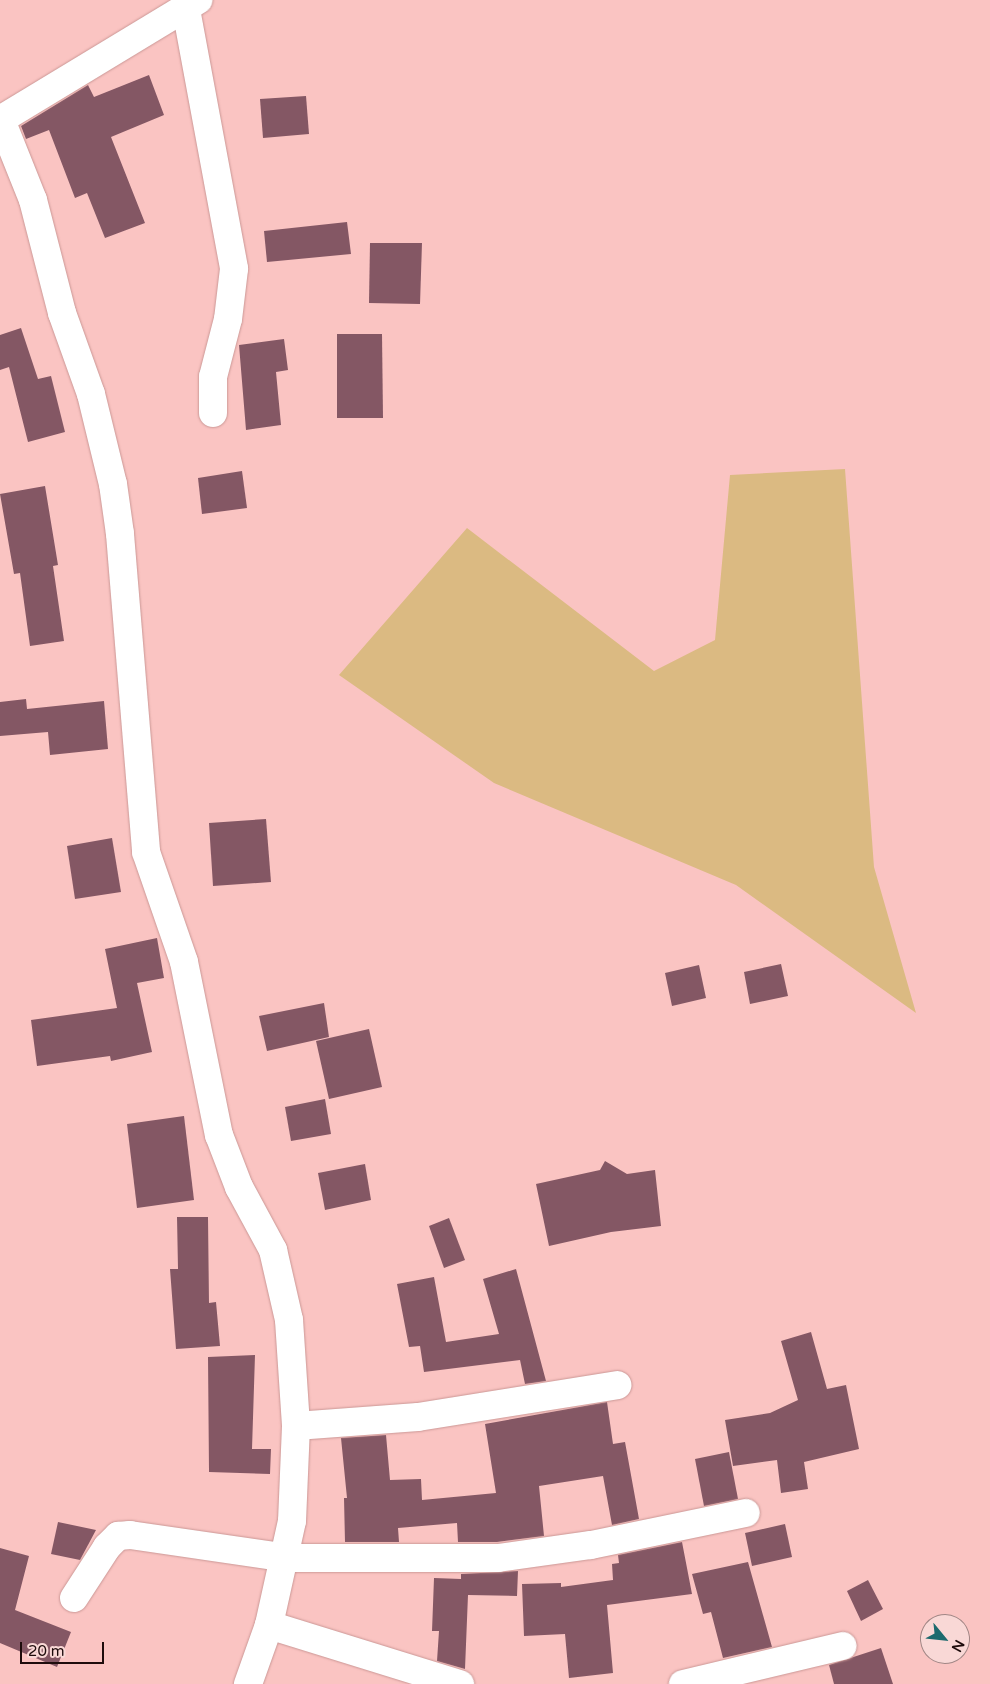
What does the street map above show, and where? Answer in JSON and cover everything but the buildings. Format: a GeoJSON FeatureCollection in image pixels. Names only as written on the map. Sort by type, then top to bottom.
{"type":"FeatureCollection","features":[{"type":"Feature","properties":{"kind":"street"},"geometry":{"type":"LineString","coordinates":[[213,413],[213,378],[228,319],[234,269],[192,5],[1,120],[33,200],[62,313],[91,394],[104,444],[120,534],[146,852],[184,962],[219,1135],[239,1187],[263,1227],[276,1259],[289,1320],[296,1426],[295,1485],[287,1558],[269,1625],[248,1684]]}},
{"type":"Feature","properties":{"kind":"street"},"geometry":{"type":"LineString","coordinates":[[296,1426],[418,1417],[617,1385]]}},
{"type":"Feature","properties":{"kind":"street"},"geometry":{"type":"LineString","coordinates":[[74,1598],[107,1547],[118,1536],[130,1535],[287,1558],[498,1558],[545,1554],[746,1512]]}},
{"type":"Feature","properties":{"kind":"street"},"geometry":{"type":"LineString","coordinates":[[269,1625],[460,1684]]}},
{"type":"Feature","properties":{"kind":"street"},"geometry":{"type":"LineString","coordinates":[[683,1684],[843,1646]]}},
{"type":"Feature","properties":{"kind":"shaded area"},"geometry":{"type":"Polygon","coordinates":[[[845,469],[874,867],[916,1013],[736,885],[494,783],[339,675],[467,528],[654,671],[715,640],[730,475],[845,469]]]}}]}
